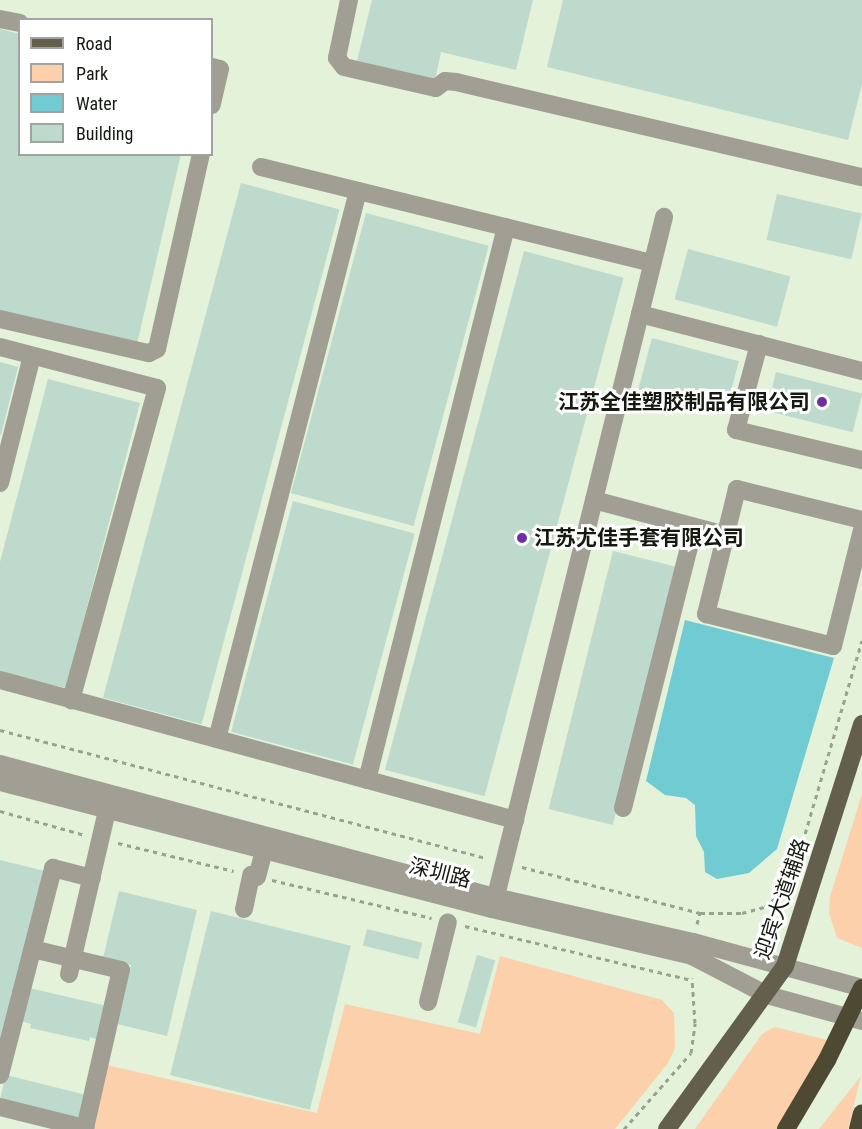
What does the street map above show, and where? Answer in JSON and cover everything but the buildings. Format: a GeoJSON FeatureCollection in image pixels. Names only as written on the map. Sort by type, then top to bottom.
{"type":"FeatureCollection","features":[{"type":"Feature","properties":{"kind":"highway"},"geometry":{"type":"LineString","coordinates":[[786,1129],[827,1060],[862,988]]}},
{"type":"Feature","properties":{"kind":"highway"},"geometry":{"type":"LineString","coordinates":[[858,1129],[862,1113]]}},
{"type":"Feature","properties":{"kind":"main road","name":"迎宾大道辅路"},"geometry":{"type":"LineString","coordinates":[[667,1129],[767,995],[785,966],[862,724]]}},
{"type":"Feature","properties":{"kind":"street"},"geometry":{"type":"LineString","coordinates":[[349,0],[337,58],[344,67],[436,88],[445,81],[456,82],[862,177]]}},
{"type":"Feature","properties":{"kind":"street"},"geometry":{"type":"LineString","coordinates":[[0,19],[18,24]]}},
{"type":"Feature","properties":{"kind":"street"},"geometry":{"type":"LineString","coordinates":[[213,67],[220,69],[213,100]]}},
{"type":"Feature","properties":{"kind":"street"},"geometry":{"type":"LineString","coordinates":[[0,319],[149,353],[157,349],[201,156]]}},
{"type":"Feature","properties":{"kind":"street"},"geometry":{"type":"LineString","coordinates":[[261,167],[652,263]]}},
{"type":"Feature","properties":{"kind":"street"},"geometry":{"type":"LineString","coordinates":[[217,739],[358,190]]}},
{"type":"Feature","properties":{"kind":"street"},"geometry":{"type":"LineString","coordinates":[[494,903],[664,217]]}},
{"type":"Feature","properties":{"kind":"street"},"geometry":{"type":"LineString","coordinates":[[367,780],[506,227]]}},
{"type":"Feature","properties":{"kind":"street"},"geometry":{"type":"LineString","coordinates":[[640,314],[862,371]]}},
{"type":"Feature","properties":{"kind":"street"},"geometry":{"type":"LineString","coordinates":[[759,344],[736,430],[862,460]]}},
{"type":"Feature","properties":{"kind":"street"},"geometry":{"type":"LineString","coordinates":[[0,347],[157,388],[71,700]]}},
{"type":"Feature","properties":{"kind":"street"},"geometry":{"type":"LineString","coordinates":[[0,483],[32,356]]}},
{"type":"Feature","properties":{"kind":"street"},"geometry":{"type":"LineString","coordinates":[[862,520],[737,489],[706,614],[833,646],[862,530]]}},
{"type":"Feature","properties":{"kind":"street"},"geometry":{"type":"LineString","coordinates":[[594,500],[726,535]]}},
{"type":"Feature","properties":{"kind":"street"},"geometry":{"type":"LineString","coordinates":[[622,808],[694,527]]}},
{"type":"Feature","properties":{"kind":"street"},"geometry":{"type":"LineString","coordinates":[[0,680],[515,820]]}},
{"type":"Feature","properties":{"kind":"street","name":"深圳路"},"geometry":{"type":"LineString","coordinates":[[0,764],[110,802],[494,903],[692,949],[785,966],[862,988]]}},
{"type":"Feature","properties":{"kind":"street","name":"深圳路"},"geometry":{"type":"LineString","coordinates":[[0,782],[110,802]]}},
{"type":"Feature","properties":{"kind":"street"},"geometry":{"type":"LineString","coordinates":[[70,966],[110,802]]}},
{"type":"Feature","properties":{"kind":"street"},"geometry":{"type":"LineString","coordinates":[[244,909],[266,843]]}},
{"type":"Feature","properties":{"kind":"street"},"geometry":{"type":"LineString","coordinates":[[0,1075],[53,868],[92,878]]}},
{"type":"Feature","properties":{"kind":"street"},"geometry":{"type":"LineString","coordinates":[[428,1002],[448,922]]}},
{"type":"Feature","properties":{"kind":"street"},"geometry":{"type":"LineString","coordinates":[[0,1107],[85,1128],[121,970],[70,966],[32,949]]}},
{"type":"Feature","properties":{"kind":"street","name":"深圳路"},"geometry":{"type":"LineString","coordinates":[[692,949],[767,995],[862,1021]]}},
{"type":"Feature","properties":{"kind":"path"},"geometry":{"type":"LineString","coordinates":[[0,730],[700,913],[742,913],[765,907],[782,892],[795,868],[862,641]]}},
{"type":"Feature","properties":{"kind":"path"},"geometry":{"type":"LineString","coordinates":[[0,811],[100,839],[692,980]]}},
{"type":"Feature","properties":{"kind":"path"},"geometry":{"type":"LineString","coordinates":[[624,1129],[691,1053],[695,1023],[692,949],[700,913]]}},
{"type":"Feature","properties":{"kind":"green space"},"geometry":{"type":"Polygon","coordinates":[[[862,794],[862,948],[837,938],[829,913],[830,897],[862,794]]]}},
{"type":"Feature","properties":{"kind":"green space"},"geometry":{"type":"Polygon","coordinates":[[[500,956],[662,1000],[674,1013],[675,1048],[668,1063],[615,1129],[90,1129],[106,1065],[317,1113],[345,1004],[480,1034],[500,956]]]}},
{"type":"Feature","properties":{"kind":"green space"},"geometry":{"type":"Polygon","coordinates":[[[775,1027],[831,1041],[779,1129],[695,1129],[762,1034],[775,1027]]]}},
{"type":"Feature","properties":{"kind":"green space"},"geometry":{"type":"Polygon","coordinates":[[[861,1076],[848,1129],[819,1129],[861,1076]]]}},
{"type":"Feature","properties":{"kind":"water"},"geometry":{"type":"Polygon","coordinates":[[[685,620],[834,658],[777,849],[749,873],[717,879],[705,872],[704,852],[696,836],[695,805],[686,798],[665,795],[646,781],[685,620]]]}},
{"type":"Feature","properties":{"kind":"place","name":"江苏全佳塑胶制品有限公司"},"geometry":{"type":"Point","coordinates":[822,402]}},
{"type":"Feature","properties":{"kind":"place","name":"江苏尤佳手套有限公司"},"geometry":{"type":"Point","coordinates":[522,538]}}]}
